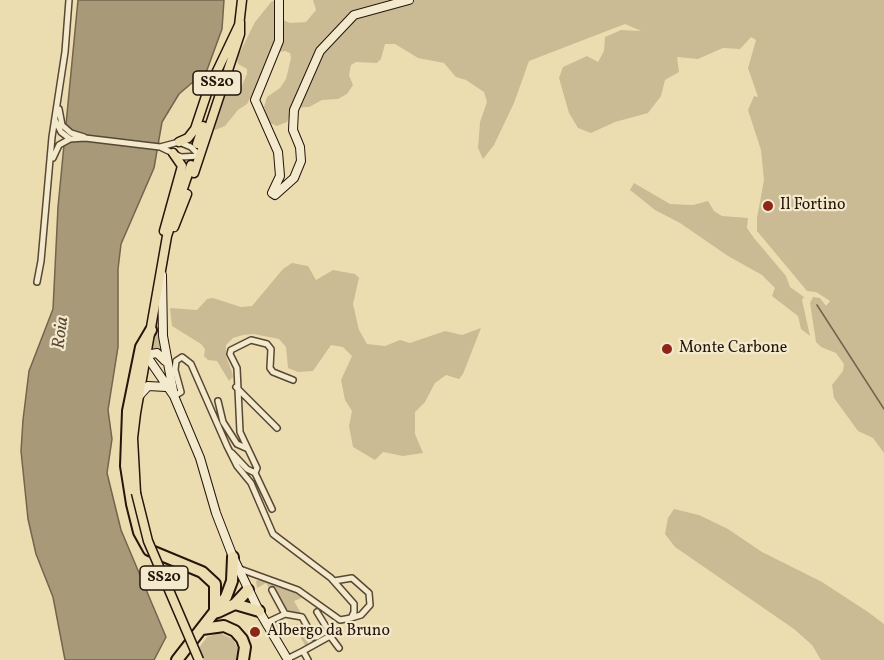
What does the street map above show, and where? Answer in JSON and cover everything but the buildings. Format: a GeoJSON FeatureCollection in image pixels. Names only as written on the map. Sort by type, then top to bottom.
{"type":"FeatureCollection","features":[{"type":"Feature","properties":{"kind":"highway"},"geometry":{"type":"LineString","coordinates":[[151,330],[141,347],[128,411],[126,466],[132,504],[139,532],[149,550],[209,577],[217,590],[216,613]]}},
{"type":"Feature","properties":{"kind":"highway"},"geometry":{"type":"LineString","coordinates":[[231,601],[233,557]]}},
{"type":"Feature","properties":{"kind":"highway"},"geometry":{"type":"LineString","coordinates":[[177,660],[216,613],[247,586]]}},
{"type":"Feature","properties":{"kind":"highway"},"geometry":{"type":"LineString","coordinates":[[231,601],[259,611]]}},
{"type":"Feature","properties":{"kind":"highway"},"geometry":{"type":"LineString","coordinates":[[200,632],[224,626],[235,631],[242,639],[243,660]]}},
{"type":"Feature","properties":{"kind":"main road","name":"SS20"},"geometry":{"type":"LineString","coordinates":[[197,144],[240,22],[242,0]]}},
{"type":"Feature","properties":{"kind":"main road"},"geometry":{"type":"LineString","coordinates":[[279,0],[279,41],[255,100],[278,152],[280,176],[272,193],[275,195],[294,178],[301,161],[301,153],[292,124],[294,110],[320,51],[354,15],[409,0]]}},
{"type":"Feature","properties":{"kind":"main road"},"geometry":{"type":"LineString","coordinates":[[184,141],[195,129],[208,90],[229,41],[240,22]]}},
{"type":"Feature","properties":{"kind":"main road"},"geometry":{"type":"LineString","coordinates":[[164,252],[200,156],[240,34],[240,22]]}},
{"type":"Feature","properties":{"kind":"main road"},"geometry":{"type":"LineString","coordinates":[[164,252],[165,219],[181,171],[178,156]]}},
{"type":"Feature","properties":{"kind":"main road","name":"SS20"},"geometry":{"type":"LineString","coordinates":[[191,165],[164,252],[138,397],[133,438],[136,493],[148,542],[199,660]]}},
{"type":"Feature","properties":{"kind":"main road"},"geometry":{"type":"LineString","coordinates":[[162,265],[163,336],[174,396],[200,458],[216,513],[233,557],[259,611],[288,660]]}},
{"type":"Feature","properties":{"kind":"main road"},"geometry":{"type":"LineString","coordinates":[[167,363],[157,353],[146,355],[174,396]]}},
{"type":"Feature","properties":{"kind":"main road"},"geometry":{"type":"LineString","coordinates":[[138,397],[148,386],[166,387]]}},
{"type":"Feature","properties":{"kind":"street"},"geometry":{"type":"LineString","coordinates":[[37,282],[42,261],[52,161],[52,137],[58,104],[69,0]]}},
{"type":"Feature","properties":{"kind":"street"},"geometry":{"type":"LineString","coordinates":[[58,104],[62,125],[70,136]]}},
{"type":"Feature","properties":{"kind":"street"},"geometry":{"type":"LineString","coordinates":[[54,120],[61,132],[70,136],[160,147],[178,156],[200,156]]}},
{"type":"Feature","properties":{"kind":"street"},"geometry":{"type":"LineString","coordinates":[[52,137],[61,132]]}},
{"type":"Feature","properties":{"kind":"street"},"geometry":{"type":"LineString","coordinates":[[52,161],[59,145],[70,136]]}},
{"type":"Feature","properties":{"kind":"street"},"geometry":{"type":"LineString","coordinates":[[160,147],[184,141],[200,156]]}},
{"type":"Feature","properties":{"kind":"street"},"geometry":{"type":"LineString","coordinates":[[255,473],[257,468],[240,432],[236,387],[237,368],[230,354],[236,346],[251,340],[267,344],[271,349],[270,368],[273,372],[292,380]]}},
{"type":"Feature","properties":{"kind":"street"},"geometry":{"type":"LineString","coordinates":[[174,396],[181,392],[175,370],[176,361],[182,357],[191,364],[229,450],[237,466],[251,483],[273,534],[334,581],[354,604],[351,618]]}},
{"type":"Feature","properties":{"kind":"street"},"geometry":{"type":"LineString","coordinates":[[236,387],[277,428]]}},
{"type":"Feature","properties":{"kind":"street"},"geometry":{"type":"LineString","coordinates":[[218,401],[223,422],[237,444],[247,448]]}},
{"type":"Feature","properties":{"kind":"street"},"geometry":{"type":"LineString","coordinates":[[229,450],[247,469],[255,473],[272,508]]}},
{"type":"Feature","properties":{"kind":"street"},"geometry":{"type":"LineString","coordinates":[[238,568],[298,590],[340,620],[361,615],[370,605],[369,593],[352,578],[334,581]]}},
{"type":"Feature","properties":{"kind":"street"},"geometry":{"type":"LineString","coordinates":[[247,586],[256,576]]}},
{"type":"Feature","properties":{"kind":"street"},"geometry":{"type":"LineString","coordinates":[[272,590],[285,614]]}},
{"type":"Feature","properties":{"kind":"street"},"geometry":{"type":"LineString","coordinates":[[266,623],[285,614],[302,617],[313,637],[317,637],[328,630],[317,612]]}},
{"type":"Feature","properties":{"kind":"street"},"geometry":{"type":"LineString","coordinates":[[288,660],[330,636],[339,648]]}},
{"type":"Feature","properties":{"kind":"street"},"geometry":{"type":"LineString","coordinates":[[303,651],[308,660]]}},
{"type":"Feature","properties":{"kind":"shaded area"},"geometry":{"type":"Polygon","coordinates":[[[313,0],[884,0],[884,453],[873,438],[858,431],[834,398],[832,385],[843,371],[844,364],[836,353],[821,347],[816,342],[810,303],[813,297],[820,298],[826,306],[830,301],[816,292],[807,291],[757,231],[764,180],[761,150],[748,110],[754,96],[758,97],[748,68],[756,40],[751,37],[740,49],[723,48],[698,59],[677,57],[679,72],[665,80],[661,96],[648,113],[615,122],[591,133],[578,128],[569,113],[559,78],[563,67],[587,56],[598,62],[604,51],[605,37],[621,30],[641,31],[625,24],[529,61],[514,103],[494,145],[483,159],[478,148],[480,122],[487,102],[484,92],[466,80],[456,77],[444,63],[418,58],[395,44],[385,44],[381,59],[377,63],[356,62],[351,65],[349,75],[353,85],[347,94],[338,99],[322,100],[309,107],[292,108],[287,122],[277,126],[268,122],[264,107],[267,97],[280,88],[286,79],[291,58],[290,53],[285,51],[274,53],[247,104],[238,110],[225,126],[215,130],[213,126],[224,95],[228,91],[239,92],[247,74],[247,69],[238,64],[237,58],[255,22],[272,1],[277,2],[278,18],[290,23],[306,22],[316,10],[313,0]]]}},
{"type":"Feature","properties":{"kind":"shaded area"},"geometry":{"type":"Polygon","coordinates":[[[634,183],[670,204],[693,205],[708,201],[714,211],[722,216],[748,218],[747,228],[754,238],[786,276],[790,287],[804,297],[802,300],[810,336],[801,329],[798,316],[772,296],[775,288],[762,275],[728,256],[680,223],[655,210],[630,190],[634,183]]]}},
{"type":"Feature","properties":{"kind":"shaded area"},"geometry":{"type":"Polygon","coordinates":[[[292,263],[308,266],[316,280],[333,270],[355,274],[359,278],[353,304],[359,330],[367,344],[385,346],[400,340],[410,343],[445,331],[462,335],[481,328],[463,374],[459,379],[446,375],[435,383],[425,402],[415,412],[415,434],[423,453],[403,456],[383,452],[375,460],[353,447],[349,426],[352,411],[345,400],[341,380],[352,356],[343,347],[331,345],[313,371],[298,372],[288,368],[286,347],[279,339],[254,334],[243,335],[233,338],[226,345],[226,356],[233,377],[229,381],[217,361],[208,360],[204,356],[205,349],[201,344],[172,326],[170,308],[197,310],[207,299],[213,298],[241,307],[252,306],[283,269],[292,263]]]}},
{"type":"Feature","properties":{"kind":"shaded area"},"geometry":{"type":"Polygon","coordinates":[[[159,313],[161,314],[162,354],[157,350],[149,350],[159,313]]]}},
{"type":"Feature","properties":{"kind":"shaded area"},"geometry":{"type":"Polygon","coordinates":[[[674,509],[699,515],[728,529],[762,552],[822,582],[868,612],[884,624],[884,660],[821,660],[812,645],[794,629],[675,547],[665,534],[668,518],[674,509]]]}},
{"type":"Feature","properties":{"kind":"shaded area"},"geometry":{"type":"Polygon","coordinates":[[[261,579],[292,589],[304,597],[294,601],[302,615],[287,611],[274,587],[269,588],[266,583],[257,588],[256,581],[261,579]]]}},
{"type":"Feature","properties":{"kind":"shaded area"},"geometry":{"type":"Polygon","coordinates":[[[275,622],[281,632],[297,624],[309,645],[306,647],[295,628],[279,636],[272,623],[275,622]]]}},
{"type":"Feature","properties":{"kind":"shaded area"},"geometry":{"type":"Polygon","coordinates":[[[219,633],[233,639],[241,655],[238,660],[203,660],[199,648],[207,637],[219,633]]]}},
{"type":"Feature","properties":{"kind":"water","name":"Roia"},"geometry":{"type":"Polygon","coordinates":[[[78,0],[224,0],[222,29],[207,70],[179,94],[162,122],[154,168],[121,244],[118,269],[118,347],[108,410],[112,439],[107,473],[121,530],[166,637],[154,660],[65,660],[53,597],[36,554],[28,519],[21,451],[23,420],[29,371],[53,309],[58,207],[78,0]]]}},
{"type":"Feature","properties":{"kind":"waterway"},"geometry":{"type":"LineString","coordinates":[[817,305],[884,409]]}},
{"type":"Feature","properties":{"kind":"place","name":"Il Fortino"},"geometry":{"type":"Point","coordinates":[768,206]}},
{"type":"Feature","properties":{"kind":"place","name":"Monte Carbone"},"geometry":{"type":"Point","coordinates":[667,349]}},
{"type":"Feature","properties":{"kind":"place","name":"Albergo da Bruno"},"geometry":{"type":"Point","coordinates":[255,632]}}]}
